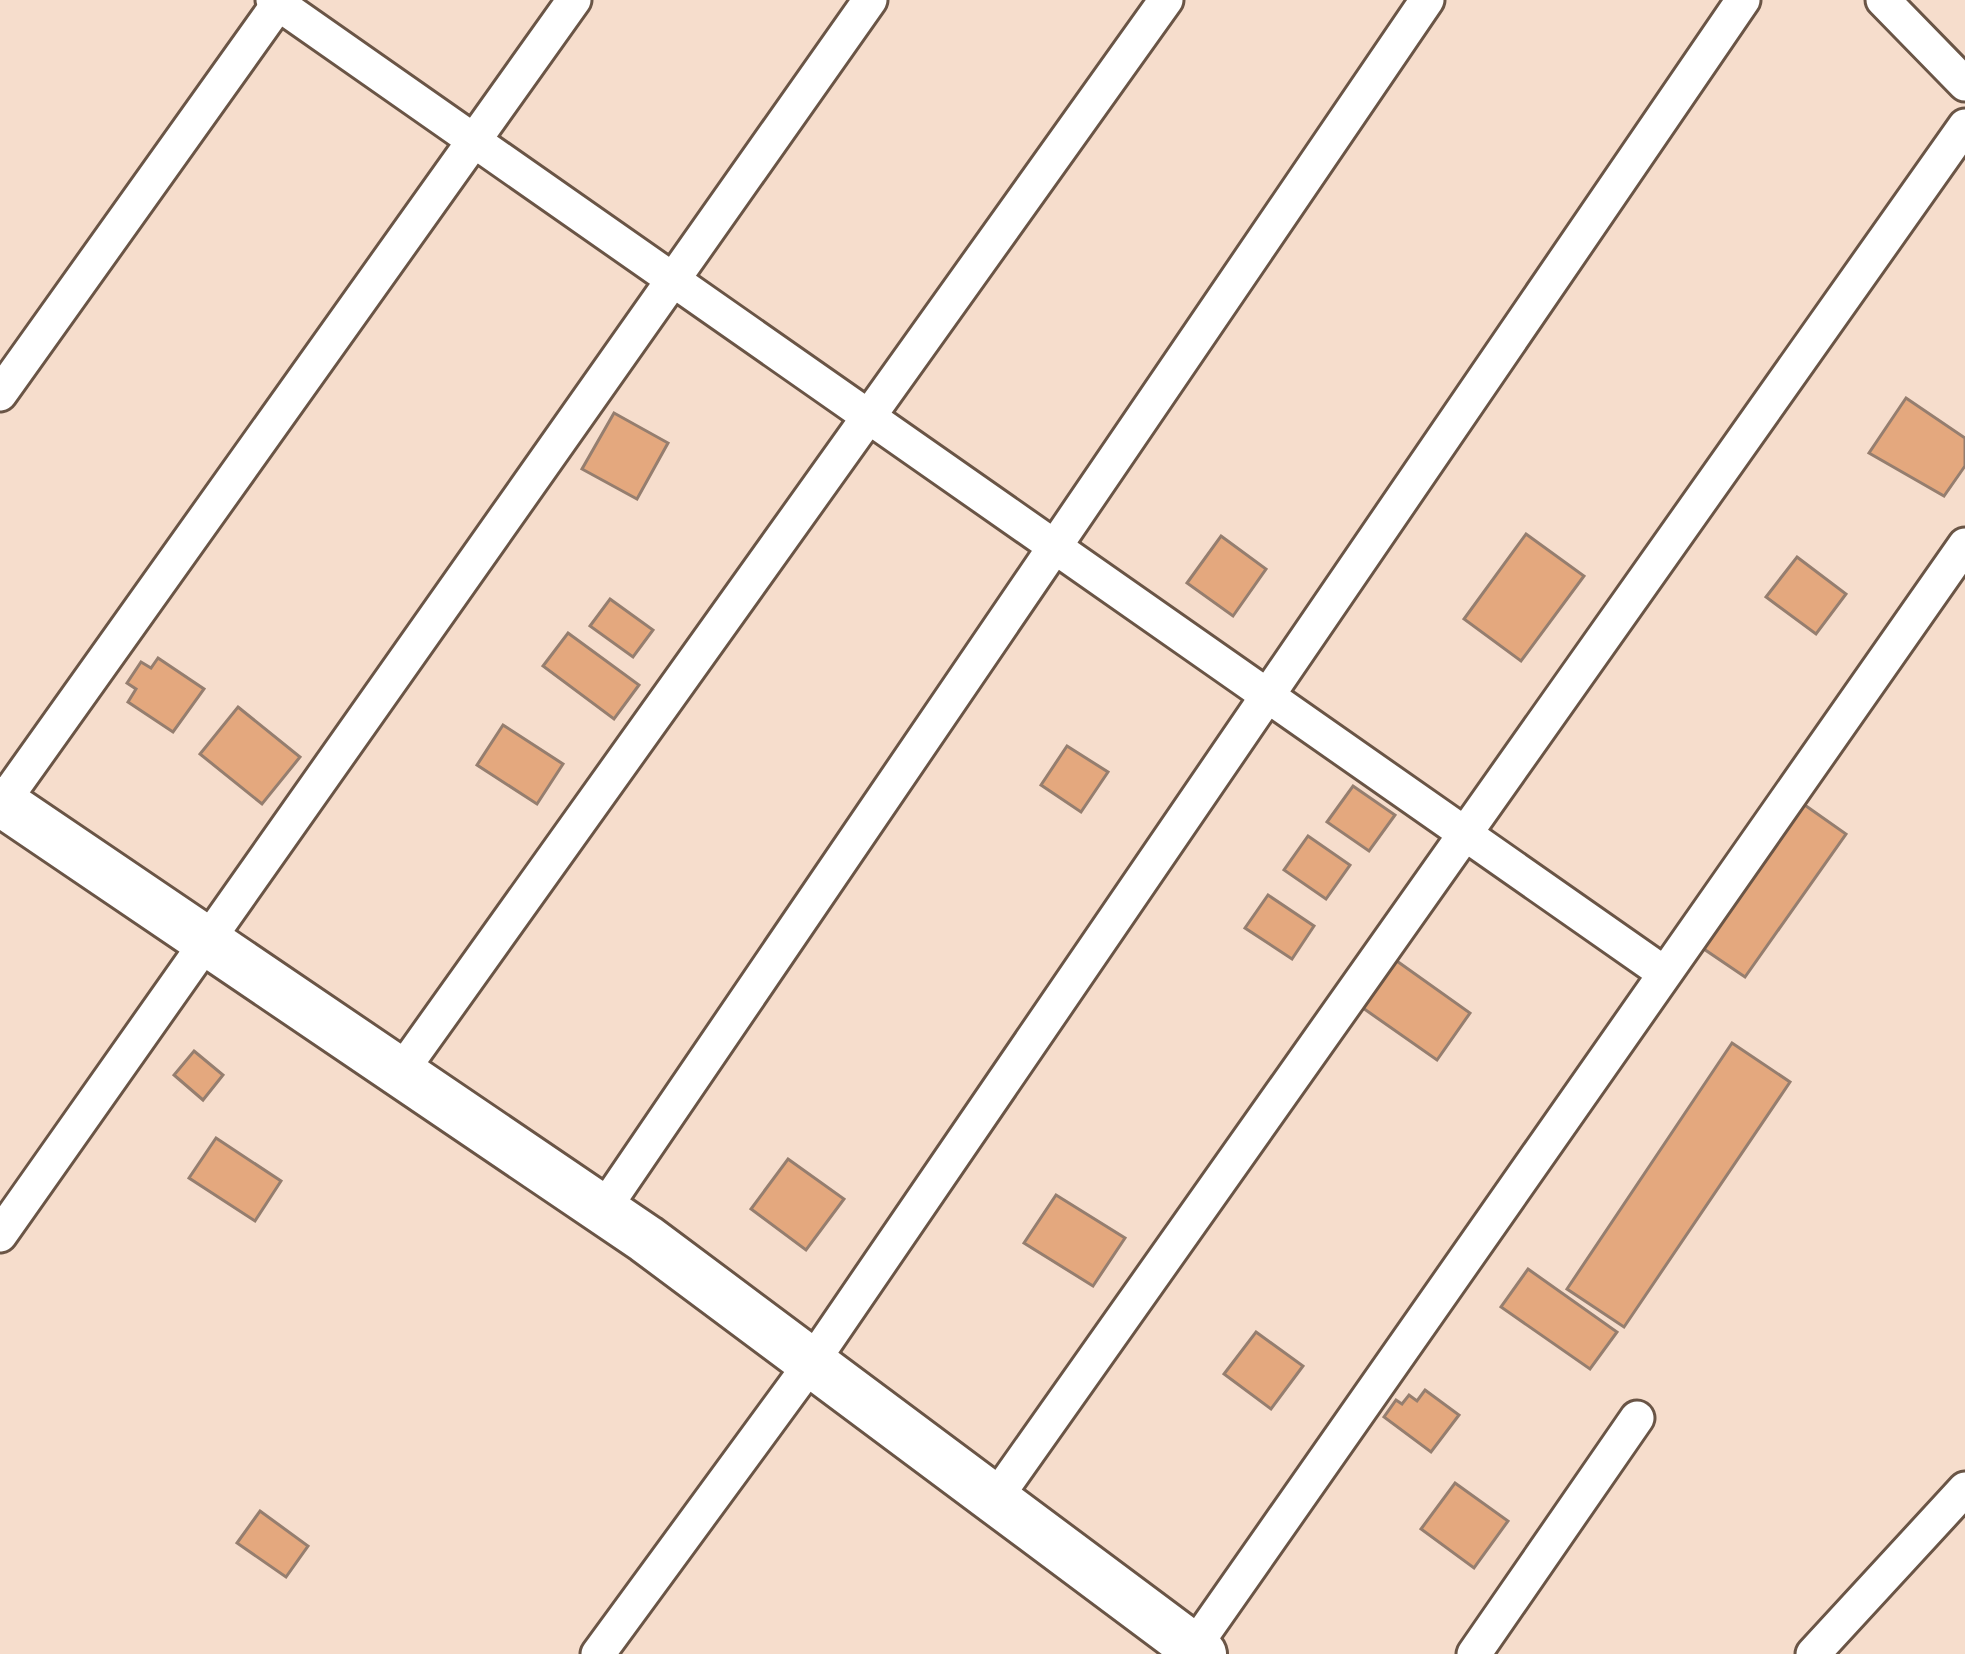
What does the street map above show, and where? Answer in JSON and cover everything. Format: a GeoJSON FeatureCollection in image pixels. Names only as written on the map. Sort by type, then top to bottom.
{"type":"FeatureCollection","features":[{"type":"Feature","properties":{"kind":"street"},"geometry":{"type":"LineString","coordinates":[[574,0],[471,138],[1,803],[603,1210],[995,1498],[1195,1652],[1965,544]]}},
{"type":"Feature","properties":{"kind":"street"},"geometry":{"type":"LineString","coordinates":[[0,1234],[209,944],[870,0]]}},
{"type":"Feature","properties":{"kind":"street"},"geometry":{"type":"LineString","coordinates":[[400,1073],[1166,0]]}},
{"type":"Feature","properties":{"kind":"street"},"geometry":{"type":"LineString","coordinates":[[603,1210],[1427,0]]}},
{"type":"Feature","properties":{"kind":"street"},"geometry":{"type":"LineString","coordinates":[[598,1654],[812,1362],[1742,0]]}},
{"type":"Feature","properties":{"kind":"street"},"geometry":{"type":"LineString","coordinates":[[1882,0],[1965,84]]}},
{"type":"Feature","properties":{"kind":"street"},"geometry":{"type":"LineString","coordinates":[[0,394],[278,1],[1664,973]]}},
{"type":"Feature","properties":{"kind":"street"},"geometry":{"type":"LineString","coordinates":[[995,1498],[1965,126]]}},
{"type":"Feature","properties":{"kind":"street"},"geometry":{"type":"LineString","coordinates":[[1474,1654],[1637,1418]]}},
{"type":"Feature","properties":{"kind":"street"},"geometry":{"type":"LineString","coordinates":[[1813,1654],[1965,1489]]}},
{"type":"Feature","properties":{"kind":"building"},"geometry":{"type":"Polygon","coordinates":[[[1906,398],[1965,438],[1965,466],[1944,496],[1869,453],[1906,398]]]}},
{"type":"Feature","properties":{"kind":"building"},"geometry":{"type":"Polygon","coordinates":[[[614,413],[668,443],[637,499],[582,469],[614,413]]]}},
{"type":"Feature","properties":{"kind":"building"},"geometry":{"type":"Polygon","coordinates":[[[1526,534],[1584,576],[1521,661],[1464,619],[1526,534]]]}},
{"type":"Feature","properties":{"kind":"building"},"geometry":{"type":"Polygon","coordinates":[[[1221,536],[1266,569],[1233,616],[1187,583],[1221,536]]]}},
{"type":"Feature","properties":{"kind":"building"},"geometry":{"type":"Polygon","coordinates":[[[1797,557],[1846,594],[1816,634],[1766,597],[1797,557]]]}},
{"type":"Feature","properties":{"kind":"building"},"geometry":{"type":"Polygon","coordinates":[[[610,599],[653,630],[633,657],[590,626],[610,599]]]}},
{"type":"Feature","properties":{"kind":"building"},"geometry":{"type":"Polygon","coordinates":[[[568,633],[639,685],[614,719],[543,666],[568,633]]]}},
{"type":"Feature","properties":{"kind":"building"},"geometry":{"type":"Polygon","coordinates":[[[158,658],[204,689],[173,732],[128,702],[136,689],[127,683],[141,662],[151,668],[158,658]]]}},
{"type":"Feature","properties":{"kind":"building"},"geometry":{"type":"Polygon","coordinates":[[[238,707],[300,757],[262,804],[200,754],[238,707]]]}},
{"type":"Feature","properties":{"kind":"building"},"geometry":{"type":"Polygon","coordinates":[[[503,725],[563,764],[537,804],[477,765],[503,725]]]}},
{"type":"Feature","properties":{"kind":"building"},"geometry":{"type":"Polygon","coordinates":[[[1067,746],[1108,772],[1081,812],[1041,785],[1067,746]]]}},
{"type":"Feature","properties":{"kind":"building"},"geometry":{"type":"Polygon","coordinates":[[[1353,786],[1395,815],[1369,851],[1327,822],[1353,786]]]}},
{"type":"Feature","properties":{"kind":"building"},"geometry":{"type":"Polygon","coordinates":[[[1799,801],[1846,834],[1745,977],[1698,945],[1799,801]]]}},
{"type":"Feature","properties":{"kind":"building"},"geometry":{"type":"Polygon","coordinates":[[[1308,836],[1350,865],[1326,899],[1284,870],[1308,836]]]}},
{"type":"Feature","properties":{"kind":"building"},"geometry":{"type":"Polygon","coordinates":[[[1268,895],[1314,926],[1292,959],[1245,928],[1268,895]]]}},
{"type":"Feature","properties":{"kind":"building"},"geometry":{"type":"Polygon","coordinates":[[[1394,959],[1470,1013],[1437,1060],[1360,1006],[1394,959]]]}},
{"type":"Feature","properties":{"kind":"building"},"geometry":{"type":"Polygon","coordinates":[[[1732,1043],[1790,1082],[1624,1327],[1567,1289],[1732,1043]]]}},
{"type":"Feature","properties":{"kind":"building"},"geometry":{"type":"Polygon","coordinates":[[[194,1051],[223,1075],[203,1100],[174,1075],[194,1051]]]}},
{"type":"Feature","properties":{"kind":"building"},"geometry":{"type":"Polygon","coordinates":[[[216,1138],[281,1181],[255,1221],[189,1178],[216,1138]]]}},
{"type":"Feature","properties":{"kind":"building"},"geometry":{"type":"Polygon","coordinates":[[[788,1159],[844,1199],[806,1250],[751,1209],[788,1159]]]}},
{"type":"Feature","properties":{"kind":"building"},"geometry":{"type":"Polygon","coordinates":[[[1056,1195],[1125,1238],[1093,1286],[1024,1243],[1056,1195]]]}},
{"type":"Feature","properties":{"kind":"building"},"geometry":{"type":"Polygon","coordinates":[[[1528,1269],[1617,1332],[1590,1369],[1501,1307],[1528,1269]]]}},
{"type":"Feature","properties":{"kind":"building"},"geometry":{"type":"Polygon","coordinates":[[[1256,1332],[1303,1366],[1271,1409],[1224,1374],[1256,1332]]]}},
{"type":"Feature","properties":{"kind":"building"},"geometry":{"type":"Polygon","coordinates":[[[1425,1390],[1459,1415],[1431,1452],[1384,1417],[1396,1400],[1402,1404],[1409,1395],[1417,1401],[1425,1390]]]}},
{"type":"Feature","properties":{"kind":"building"},"geometry":{"type":"Polygon","coordinates":[[[1455,1483],[1508,1521],[1474,1568],[1421,1529],[1455,1483]]]}},
{"type":"Feature","properties":{"kind":"building"},"geometry":{"type":"Polygon","coordinates":[[[260,1511],[308,1546],[286,1577],[237,1543],[260,1511]]]}}]}
